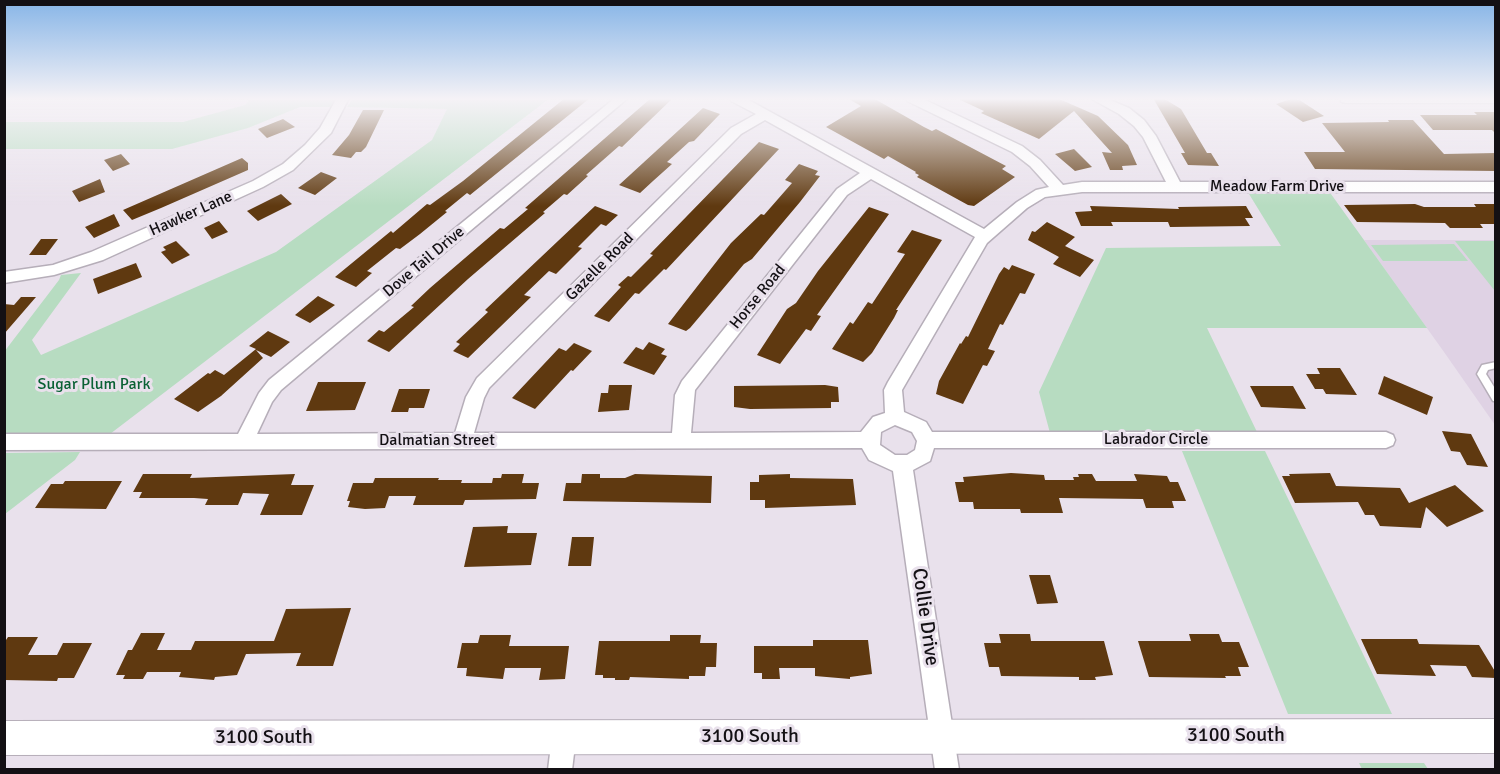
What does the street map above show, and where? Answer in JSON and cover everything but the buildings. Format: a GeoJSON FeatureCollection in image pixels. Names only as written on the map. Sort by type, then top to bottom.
{"type":"FeatureCollection","features":[{"type":"Feature","properties":{"kind":"main road","name":"3100 South"},"geometry":{"type":"LineString","coordinates":[[4,738],[562,753],[944,753],[1496,736]]}},
{"type":"Feature","properties":{"kind":"street","name":"Hawker Lane"},"geometry":{"type":"LineString","coordinates":[[4,278],[54,270],[97,256],[266,180],[288,167],[322,134]]}},
{"type":"Feature","properties":{"kind":"street","name":"Dove Tail Drive"},"geometry":{"type":"LineString","coordinates":[[244,441],[265,398],[275,385],[578,134]]}},
{"type":"Feature","properties":{"kind":"street","name":"Gazelle Road"},"geometry":{"type":"LineString","coordinates":[[462,441],[475,397],[483,383],[733,134]]}},
{"type":"Feature","properties":{"kind":"street"},"geometry":{"type":"LineString","coordinates":[[801,134],[985,236]]}},
{"type":"Feature","properties":{"kind":"street"},"geometry":{"type":"LineString","coordinates":[[895,418],[893,390],[985,236],[1030,199],[1058,189],[1035,163],[1017,149],[986,134]]}},
{"type":"Feature","properties":{"kind":"street"},"geometry":{"type":"LineString","coordinates":[[1148,134],[1175,187]]}},
{"type":"Feature","properties":{"kind":"street","name":"Horse Road"},"geometry":{"type":"LineString","coordinates":[[681,441],[684,395],[690,383],[842,192],[870,173]]}},
{"type":"Feature","properties":{"kind":"street","name":"Meadow Farm Drive"},"geometry":{"type":"LineString","coordinates":[[1058,189],[1496,187]]}},
{"type":"Feature","properties":{"kind":"street"},"geometry":{"type":"LineString","coordinates":[[895,418],[912,422],[919,427],[927,440],[926,448],[918,460],[902,464],[883,460],[876,454],[869,440],[874,427],[880,422],[895,418]]}},
{"type":"Feature","properties":{"kind":"street","name":"Dalmatian Street"},"geometry":{"type":"LineString","coordinates":[[4,442],[869,440]]}},
{"type":"Feature","properties":{"kind":"street","name":"Labrador Circle"},"geometry":{"type":"LineString","coordinates":[[927,440],[1386,440]]}},
{"type":"Feature","properties":{"kind":"street","name":"Collie Drive"},"geometry":{"type":"LineString","coordinates":[[902,464],[944,753]]}},
{"type":"Feature","properties":{"kind":"lane"},"geometry":{"type":"LineString","coordinates":[[1496,365],[1485,367],[1481,374],[1496,398]]}},
{"type":"Feature","properties":{"kind":"shaded area"},"geometry":{"type":"Polygon","coordinates":[[[1364,240],[1495,240],[1495,425],[1444,352],[1364,240]]]}},
{"type":"Feature","properties":{"kind":"green space"},"geometry":{"type":"Polygon","coordinates":[[[4,134],[226,134],[172,149],[5,149],[4,134]]]}},
{"type":"Feature","properties":{"kind":"green space","name":"Sugar Plum Park"},"geometry":{"type":"Polygon","coordinates":[[[435,134],[503,134],[110,434],[5,435],[4,352],[61,275],[81,273],[32,340],[41,355],[276,252],[432,140],[435,134]]]}},
{"type":"Feature","properties":{"kind":"green space"},"geometry":{"type":"Polygon","coordinates":[[[1249,194],[1331,194],[1427,328],[1207,328],[1257,432],[1050,433],[1039,392],[1106,248],[1281,246],[1249,194]]]}},
{"type":"Feature","properties":{"kind":"green space"},"geometry":{"type":"Polygon","coordinates":[[[1455,241],[1495,241],[1495,291],[1455,241]]]}},
{"type":"Feature","properties":{"kind":"green space"},"geometry":{"type":"Polygon","coordinates":[[[1454,244],[1468,261],[1383,261],[1371,245],[1454,244]]]}},
{"type":"Feature","properties":{"kind":"green space"},"geometry":{"type":"Polygon","coordinates":[[[1182,451],[1265,451],[1392,714],[1288,714],[1182,451]]]}},
{"type":"Feature","properties":{"kind":"green space"},"geometry":{"type":"Polygon","coordinates":[[[80,452],[75,460],[5,514],[5,453],[80,452]]]}},
{"type":"Feature","properties":{"kind":"green space"},"geometry":{"type":"Polygon","coordinates":[[[1359,763],[1424,763],[1428,769],[1362,769],[1359,763]]]}}]}
